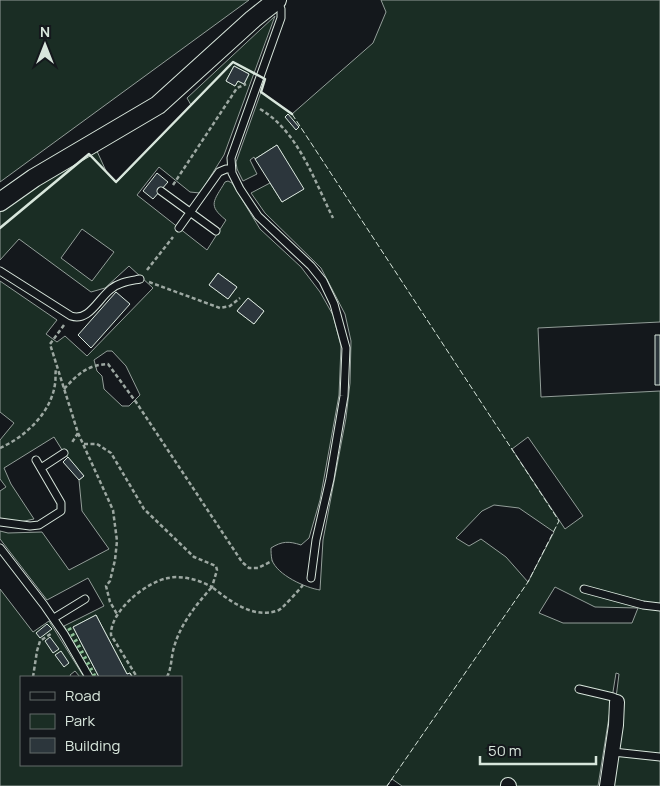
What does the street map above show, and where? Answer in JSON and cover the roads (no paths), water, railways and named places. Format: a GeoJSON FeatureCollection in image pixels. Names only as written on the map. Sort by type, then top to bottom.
{"type":"FeatureCollection","features":[{"type":"Feature","properties":{"kind":"street"},"geometry":{"type":"LineString","coordinates":[[0,202],[34,178],[158,105],[253,19],[277,0]]}},
{"type":"Feature","properties":{"kind":"street"},"geometry":{"type":"LineString","coordinates":[[607,786],[613,752],[617,702]]}},
{"type":"Feature","properties":{"kind":"lane"},"geometry":{"type":"LineString","coordinates":[[277,0],[281,9],[281,18],[231,158],[231,169],[240,188],[258,216],[311,266],[323,282],[334,304],[346,348],[344,396],[330,480],[316,540],[311,578]]}},
{"type":"Feature","properties":{"kind":"lane"},"geometry":{"type":"LineString","coordinates":[[179,228],[219,172],[231,169]]}},
{"type":"Feature","properties":{"kind":"lane"},"geometry":{"type":"LineString","coordinates":[[164,193],[216,231]]}},
{"type":"Feature","properties":{"kind":"lane"},"geometry":{"type":"LineString","coordinates":[[0,271],[77,318],[86,315],[110,290],[120,283],[140,279]]}},
{"type":"Feature","properties":{"kind":"lane"},"geometry":{"type":"LineString","coordinates":[[41,468],[64,453]]}},
{"type":"Feature","properties":{"kind":"lane"},"geometry":{"type":"LineString","coordinates":[[0,522],[30,526],[39,525],[60,512],[61,504],[36,460]]}},
{"type":"Feature","properties":{"kind":"lane"},"geometry":{"type":"LineString","coordinates":[[0,548],[54,618],[88,676]]}},
{"type":"Feature","properties":{"kind":"lane"},"geometry":{"type":"LineString","coordinates":[[584,589],[643,605],[660,607]]}},
{"type":"Feature","properties":{"kind":"lane"},"geometry":{"type":"LineString","coordinates":[[54,618],[85,599]]}},
{"type":"Feature","properties":{"kind":"lane"},"geometry":{"type":"LineString","coordinates":[[579,689],[613,697],[617,699],[617,702]]}},
{"type":"Feature","properties":{"kind":"lane"},"geometry":{"type":"LineString","coordinates":[[613,752],[660,757]]}}]}
